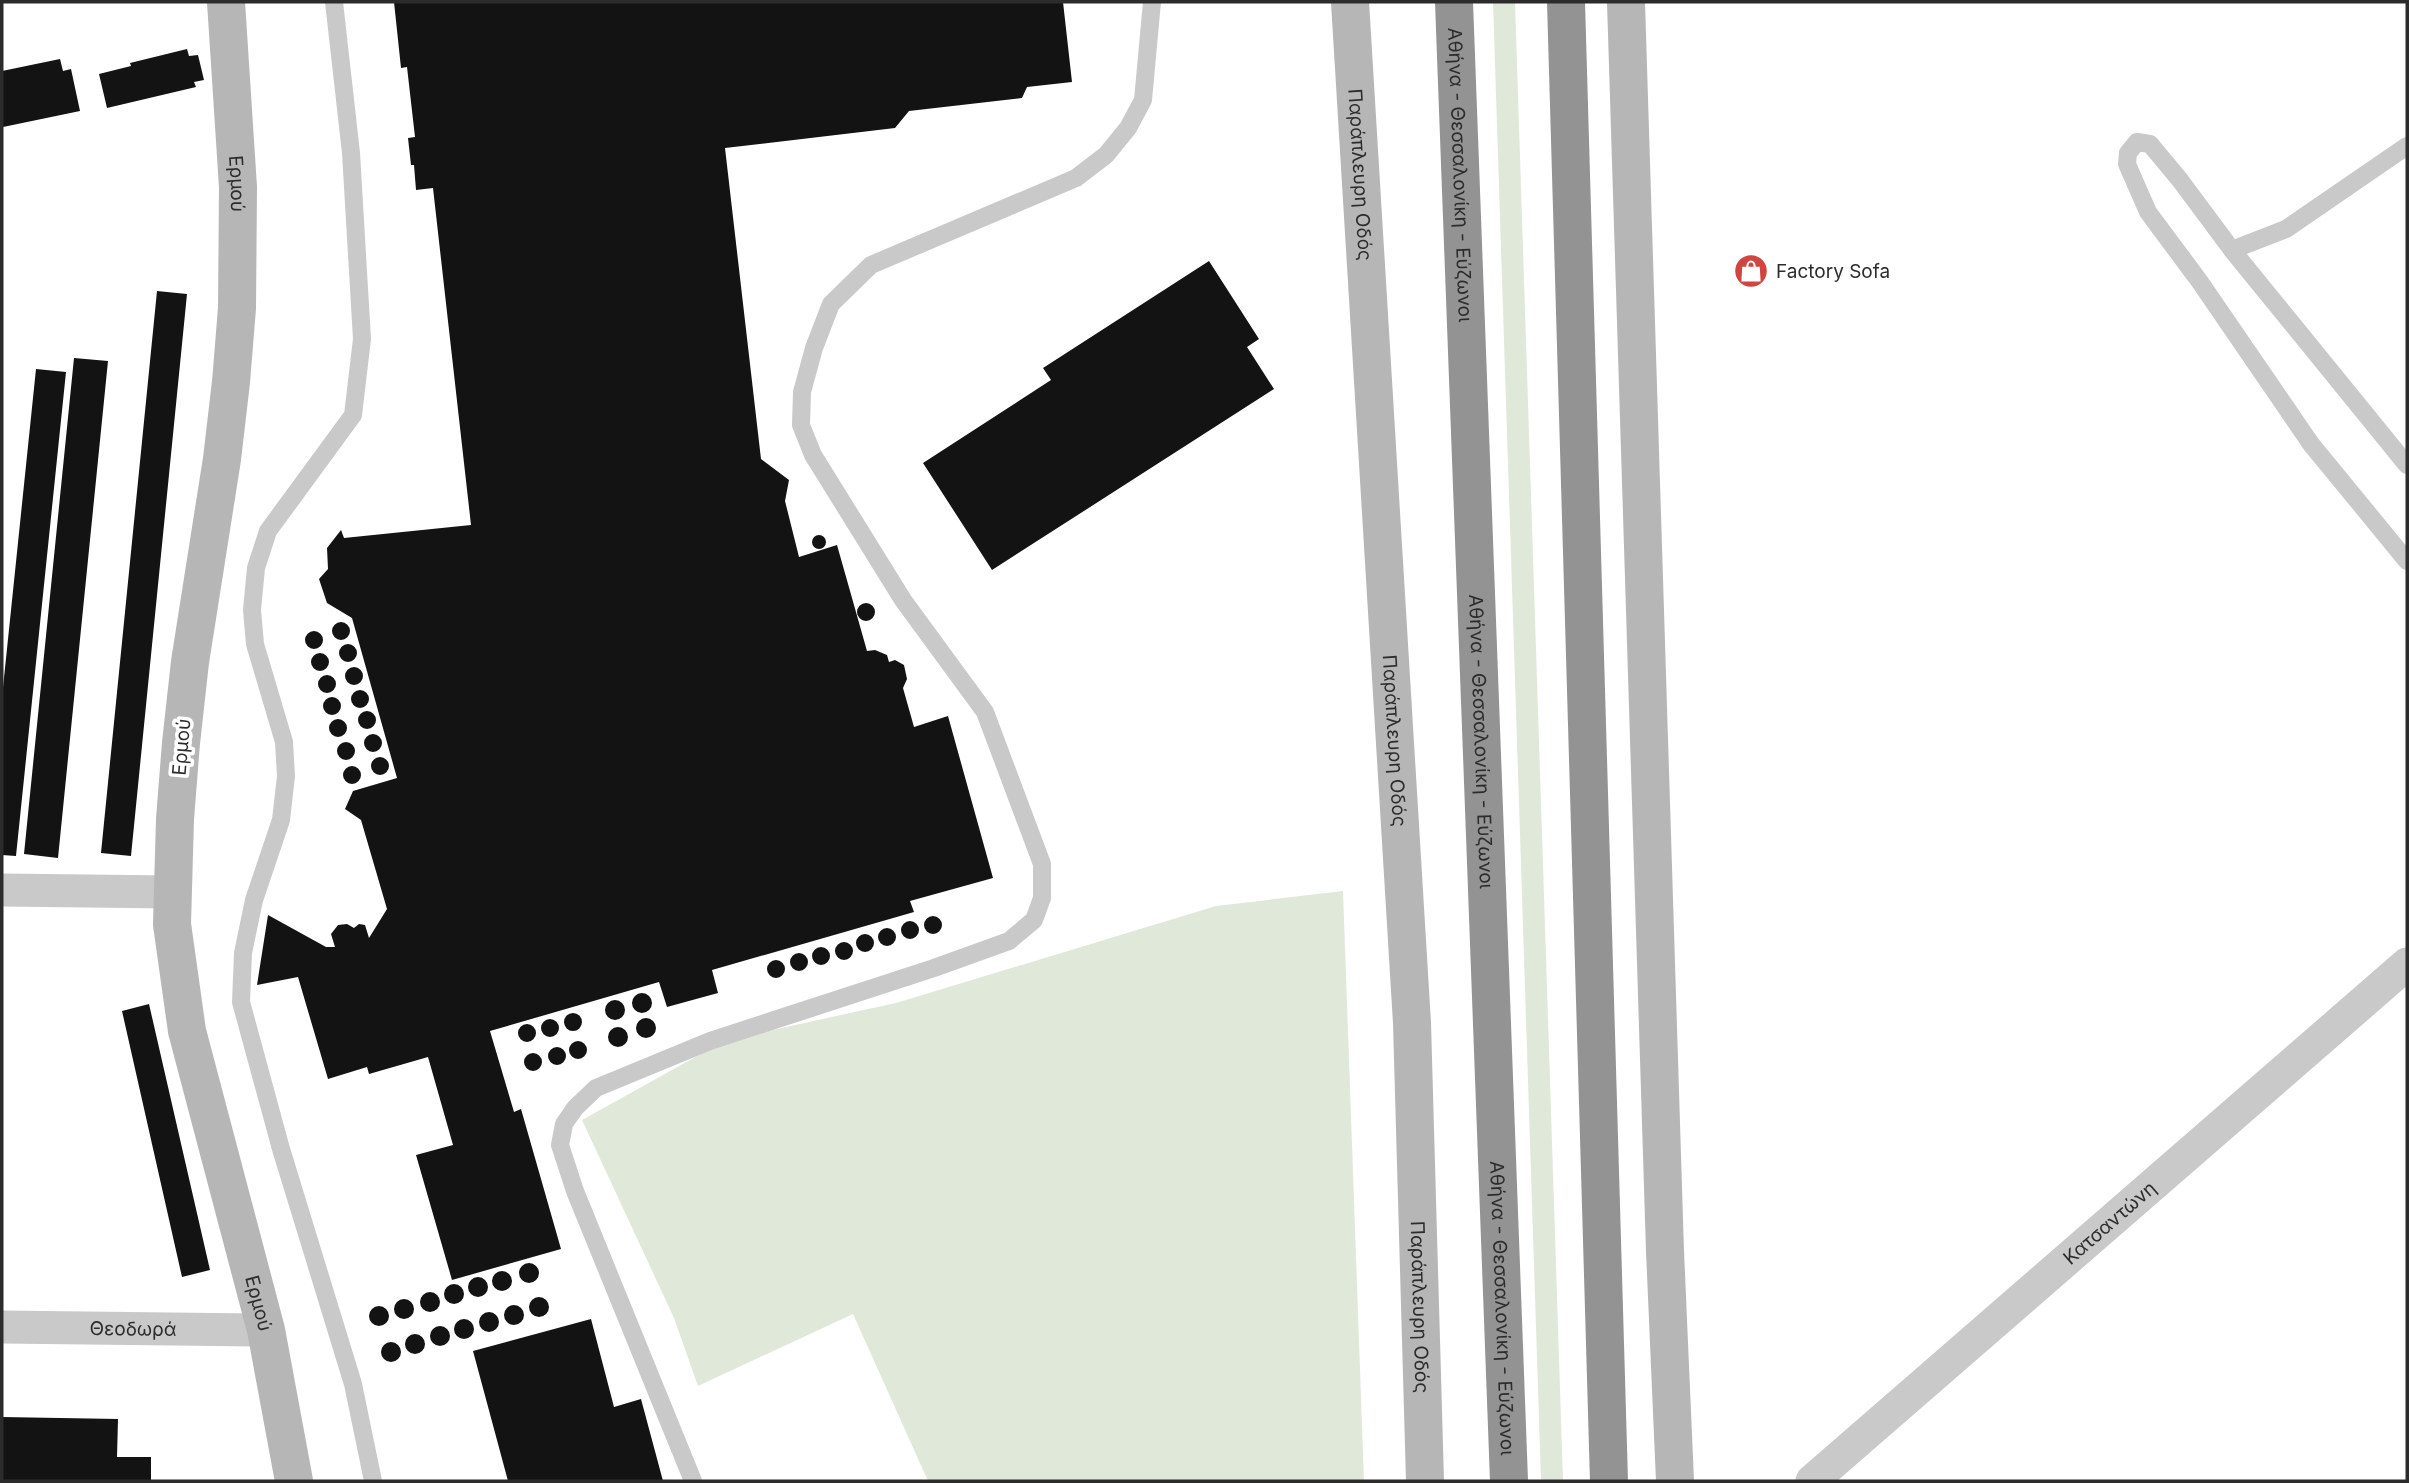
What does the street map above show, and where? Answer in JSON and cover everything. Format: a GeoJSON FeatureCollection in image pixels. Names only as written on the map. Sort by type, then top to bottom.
{"type":"FeatureCollection","features":[{"type":"Feature","properties":{"kind":"highway","name":"Αθήνα - Θεσσαλονίκη - Εύζωνοι"},"geometry":{"type":"LineString","coordinates":[[1454,2],[1509,1481]]}},
{"type":"Feature","properties":{"kind":"highway"},"geometry":{"type":"LineString","coordinates":[[1566,2],[1609,1481]]}},
{"type":"Feature","properties":{"kind":"street","name":"Ερμού"},"geometry":{"type":"LineString","coordinates":[[226,2],[238,187],[237,308],[232,382],[190,662],[181,743],[172,924],[187,1031],[266,1330],[294,1481]]}},
{"type":"Feature","properties":{"kind":"street","name":"Παράπλευρη Οδός"},"geometry":{"type":"LineString","coordinates":[[1350,2],[1412,1023],[1425,1481]]}},
{"type":"Feature","properties":{"kind":"street"},"geometry":{"type":"LineString","coordinates":[[1626,2],[1675,1481]]}},
{"type":"Feature","properties":{"kind":"street"},"geometry":{"type":"LineString","coordinates":[[2,890],[173,892]]}},
{"type":"Feature","properties":{"kind":"street","name":"Κατσαντώνη"},"geometry":{"type":"LineString","coordinates":[[1812,1481],[2407,964]]}},
{"type":"Feature","properties":{"kind":"street","name":"Θεοδωρά"},"geometry":{"type":"LineString","coordinates":[[2,1327],[266,1330]]}},
{"type":"Feature","properties":{"kind":"lane"},"geometry":{"type":"LineString","coordinates":[[334,2],[351,153],[362,340],[353,415],[268,531],[256,568],[252,610],[255,644],[285,743],[286,775],[281,820],[254,900],[243,953],[241,1002],[352,1384],[373,1481]]}},
{"type":"Feature","properties":{"kind":"lane"},"geometry":{"type":"LineString","coordinates":[[693,1481],[575,1191],[560,1145],[564,1124],[575,1108],[596,1088],[710,1041],[1009,942],[1034,919],[1042,898],[1042,864],[985,712],[903,600],[814,455],[801,425],[802,392],[814,348],[831,304],[871,265],[1076,178],[1106,155],[1128,128],[1143,100],[1152,2]]}},
{"type":"Feature","properties":{"kind":"lane"},"geometry":{"type":"LineString","coordinates":[[2407,465],[2232,250],[2150,144],[2137,142],[2128,153],[2127,164],[2148,212],[2200,282],[2311,444],[2407,561]]}},
{"type":"Feature","properties":{"kind":"lane"},"geometry":{"type":"LineString","coordinates":[[2232,250],[2286,229],[2407,146]]}},
{"type":"Feature","properties":{"kind":"shaded area"},"geometry":{"type":"Polygon","coordinates":[[[1493,2],[1515,2],[1563,1481],[1541,1481],[1493,2]]]}},
{"type":"Feature","properties":{"kind":"shaded area"},"geometry":{"type":"Polygon","coordinates":[[[1343,891],[1364,1481],[928,1481],[853,1314],[698,1386],[674,1318],[582,1120],[726,1040],[896,1003],[1216,906],[1343,891]]]}},
{"type":"Feature","properties":{"kind":"building"},"geometry":{"type":"Polygon","coordinates":[[[394,2],[1063,2],[1072,82],[1027,87],[1022,98],[909,111],[895,128],[725,148],[761,459],[789,480],[785,501],[799,557],[837,545],[867,651],[875,650],[887,655],[889,662],[895,660],[904,665],[907,679],[903,688],[914,727],[948,716],[993,878],[910,901],[914,912],[712,970],[718,993],[667,1007],[659,982],[490,1031],[514,1112],[521,1109],[561,1249],[452,1280],[416,1155],[453,1145],[428,1057],[369,1074],[367,1067],[328,1079],[298,977],[257,985],[268,915],[326,947],[335,947],[331,934],[338,925],[347,924],[354,928],[359,924],[365,925],[369,938],[387,909],[361,820],[345,809],[353,791],[397,778],[352,618],[327,603],[319,579],[328,569],[327,548],[341,530],[344,538],[471,525],[433,188],[416,190],[408,138],[415,137],[407,67],[401,68],[394,2]]]}},
{"type":"Feature","properties":{"kind":"building"},"geometry":{"type":"Polygon","coordinates":[[[187,49],[189,56],[198,55],[204,80],[194,82],[196,87],[107,108],[99,74],[131,66],[130,63],[187,49]]]}},
{"type":"Feature","properties":{"kind":"building"},"geometry":{"type":"Polygon","coordinates":[[[60,59],[63,71],[71,69],[80,111],[3,127],[2,71],[60,59]]]}},
{"type":"Feature","properties":{"kind":"building"},"geometry":{"type":"Polygon","coordinates":[[[1209,261],[1259,339],[1247,347],[1274,389],[992,570],[923,463],[1051,380],[1043,368],[1209,261]]]}},
{"type":"Feature","properties":{"kind":"building"},"geometry":{"type":"Polygon","coordinates":[[[157,291],[187,294],[131,856],[101,853],[157,291]]]}},
{"type":"Feature","properties":{"kind":"building"},"geometry":{"type":"Polygon","coordinates":[[[74,358],[108,361],[58,858],[24,854],[74,358]]]}},
{"type":"Feature","properties":{"kind":"building"},"geometry":{"type":"Polygon","coordinates":[[[36,369],[66,372],[16,856],[2,855],[2,697],[36,369]]]}},
{"type":"Feature","properties":{"kind":"building"},"geometry":{"type":"Polygon","coordinates":[[[816,535],[822,535],[826,542],[822,549],[816,549],[812,545],[812,539],[816,535]]]}},
{"type":"Feature","properties":{"kind":"building"},"geometry":{"type":"Polygon","coordinates":[[[866,603],[872,606],[875,612],[872,618],[866,621],[860,618],[857,612],[860,606],[866,603]]]}},
{"type":"Feature","properties":{"kind":"building"},"geometry":{"type":"Polygon","coordinates":[[[341,622],[347,625],[350,631],[347,637],[341,640],[335,637],[332,631],[335,625],[341,622]]]}},
{"type":"Feature","properties":{"kind":"building"},"geometry":{"type":"Polygon","coordinates":[[[314,631],[320,634],[323,640],[320,646],[314,649],[308,646],[305,640],[308,634],[314,631]]]}},
{"type":"Feature","properties":{"kind":"building"},"geometry":{"type":"Polygon","coordinates":[[[348,644],[354,647],[357,653],[354,659],[348,662],[342,659],[339,653],[342,647],[348,644]]]}},
{"type":"Feature","properties":{"kind":"building"},"geometry":{"type":"Polygon","coordinates":[[[320,653],[326,656],[329,662],[326,668],[320,671],[314,668],[311,662],[314,656],[320,653]]]}},
{"type":"Feature","properties":{"kind":"building"},"geometry":{"type":"Polygon","coordinates":[[[354,667],[360,670],[363,676],[360,682],[354,685],[348,682],[345,676],[348,670],[354,667]]]}},
{"type":"Feature","properties":{"kind":"building"},"geometry":{"type":"Polygon","coordinates":[[[327,675],[333,678],[336,684],[333,690],[327,693],[321,690],[318,684],[321,678],[327,675]]]}},
{"type":"Feature","properties":{"kind":"building"},"geometry":{"type":"Polygon","coordinates":[[[360,690],[366,693],[369,699],[366,705],[360,708],[354,705],[351,699],[354,693],[360,690]]]}},
{"type":"Feature","properties":{"kind":"building"},"geometry":{"type":"Polygon","coordinates":[[[332,697],[338,700],[341,706],[338,712],[332,715],[326,712],[323,706],[326,700],[332,697]]]}},
{"type":"Feature","properties":{"kind":"building"},"geometry":{"type":"Polygon","coordinates":[[[367,711],[373,714],[376,720],[373,726],[367,729],[361,726],[358,720],[361,714],[367,711]]]}},
{"type":"Feature","properties":{"kind":"building"},"geometry":{"type":"Polygon","coordinates":[[[338,719],[344,722],[347,728],[344,734],[338,737],[332,734],[329,728],[332,722],[338,719]]]}},
{"type":"Feature","properties":{"kind":"building"},"geometry":{"type":"Polygon","coordinates":[[[373,734],[379,737],[382,743],[379,749],[373,752],[367,749],[364,743],[367,737],[373,734]]]}},
{"type":"Feature","properties":{"kind":"building"},"geometry":{"type":"Polygon","coordinates":[[[346,742],[352,745],[355,751],[352,757],[346,760],[340,757],[337,751],[340,745],[346,742]]]}},
{"type":"Feature","properties":{"kind":"building"},"geometry":{"type":"Polygon","coordinates":[[[380,757],[386,760],[389,766],[386,772],[380,775],[374,772],[371,766],[374,760],[380,757]]]}},
{"type":"Feature","properties":{"kind":"building"},"geometry":{"type":"Polygon","coordinates":[[[352,766],[358,769],[361,775],[358,781],[352,784],[346,781],[343,775],[346,769],[352,766]]]}},
{"type":"Feature","properties":{"kind":"building"},"geometry":{"type":"Polygon","coordinates":[[[933,916],[939,919],[942,925],[939,931],[933,934],[927,931],[924,925],[927,919],[933,916]]]}},
{"type":"Feature","properties":{"kind":"building"},"geometry":{"type":"Polygon","coordinates":[[[910,921],[916,924],[919,930],[916,936],[910,939],[904,936],[901,930],[904,924],[910,921]]]}},
{"type":"Feature","properties":{"kind":"building"},"geometry":{"type":"Polygon","coordinates":[[[887,928],[893,931],[896,937],[893,943],[887,946],[881,943],[878,937],[881,931],[887,928]]]}},
{"type":"Feature","properties":{"kind":"building"},"geometry":{"type":"Polygon","coordinates":[[[865,934],[871,937],[874,943],[871,949],[865,952],[859,949],[856,943],[859,937],[865,934]]]}},
{"type":"Feature","properties":{"kind":"building"},"geometry":{"type":"Polygon","coordinates":[[[844,942],[850,945],[853,951],[850,957],[844,960],[838,957],[835,951],[838,945],[844,942]]]}},
{"type":"Feature","properties":{"kind":"building"},"geometry":{"type":"Polygon","coordinates":[[[821,947],[827,950],[830,956],[827,962],[821,965],[815,962],[812,956],[815,950],[821,947]]]}},
{"type":"Feature","properties":{"kind":"building"},"geometry":{"type":"Polygon","coordinates":[[[799,953],[805,956],[808,962],[805,968],[799,971],[793,968],[790,962],[793,956],[799,953]]]}},
{"type":"Feature","properties":{"kind":"building"},"geometry":{"type":"Polygon","coordinates":[[[776,960],[782,963],[785,969],[782,975],[776,978],[770,975],[767,969],[770,963],[776,960]]]}},
{"type":"Feature","properties":{"kind":"building"},"geometry":{"type":"Polygon","coordinates":[[[642,993],[649,996],[652,1003],[649,1010],[642,1013],[635,1010],[632,1003],[635,996],[642,993]]]}},
{"type":"Feature","properties":{"kind":"building"},"geometry":{"type":"Polygon","coordinates":[[[615,1000],[622,1003],[625,1010],[622,1017],[615,1020],[608,1017],[605,1010],[608,1003],[615,1000]]]}},
{"type":"Feature","properties":{"kind":"building"},"geometry":{"type":"Polygon","coordinates":[[[149,1004],[210,1270],[182,1277],[122,1011],[149,1004]]]}},
{"type":"Feature","properties":{"kind":"building"},"geometry":{"type":"Polygon","coordinates":[[[573,1013],[579,1016],[582,1022],[579,1028],[573,1031],[567,1028],[564,1022],[567,1016],[573,1013]]]}},
{"type":"Feature","properties":{"kind":"building"},"geometry":{"type":"Polygon","coordinates":[[[646,1018],[653,1021],[656,1028],[653,1035],[646,1038],[639,1035],[636,1028],[639,1021],[646,1018]]]}},
{"type":"Feature","properties":{"kind":"building"},"geometry":{"type":"Polygon","coordinates":[[[550,1019],[556,1022],[559,1028],[556,1034],[550,1037],[544,1034],[541,1028],[544,1022],[550,1019]]]}},
{"type":"Feature","properties":{"kind":"building"},"geometry":{"type":"Polygon","coordinates":[[[527,1024],[533,1027],[536,1033],[533,1039],[527,1042],[521,1039],[518,1033],[521,1027],[527,1024]]]}},
{"type":"Feature","properties":{"kind":"building"},"geometry":{"type":"Polygon","coordinates":[[[618,1027],[625,1030],[628,1037],[625,1044],[618,1047],[611,1044],[608,1037],[611,1030],[618,1027]]]}},
{"type":"Feature","properties":{"kind":"building"},"geometry":{"type":"Polygon","coordinates":[[[578,1041],[584,1044],[587,1050],[584,1056],[578,1059],[572,1056],[569,1050],[572,1044],[578,1041]]]}},
{"type":"Feature","properties":{"kind":"building"},"geometry":{"type":"Polygon","coordinates":[[[557,1047],[563,1050],[566,1056],[563,1062],[557,1065],[551,1062],[548,1056],[551,1050],[557,1047]]]}},
{"type":"Feature","properties":{"kind":"building"},"geometry":{"type":"Polygon","coordinates":[[[533,1053],[539,1056],[542,1062],[539,1068],[533,1071],[527,1068],[524,1062],[527,1056],[533,1053]]]}},
{"type":"Feature","properties":{"kind":"building"},"geometry":{"type":"Polygon","coordinates":[[[529,1263],[536,1266],[539,1273],[536,1280],[529,1283],[522,1280],[519,1273],[522,1266],[529,1263]]]}},
{"type":"Feature","properties":{"kind":"building"},"geometry":{"type":"Polygon","coordinates":[[[502,1271],[509,1274],[512,1281],[509,1288],[502,1291],[495,1288],[492,1281],[495,1274],[502,1271]]]}},
{"type":"Feature","properties":{"kind":"building"},"geometry":{"type":"Polygon","coordinates":[[[478,1277],[485,1280],[488,1287],[485,1294],[478,1297],[471,1294],[468,1287],[471,1280],[478,1277]]]}},
{"type":"Feature","properties":{"kind":"building"},"geometry":{"type":"Polygon","coordinates":[[[454,1284],[461,1287],[464,1294],[461,1301],[454,1304],[447,1301],[444,1294],[447,1287],[454,1284]]]}},
{"type":"Feature","properties":{"kind":"building"},"geometry":{"type":"Polygon","coordinates":[[[430,1292],[437,1295],[440,1302],[437,1309],[430,1312],[423,1309],[420,1302],[423,1295],[430,1292]]]}},
{"type":"Feature","properties":{"kind":"building"},"geometry":{"type":"Polygon","coordinates":[[[539,1297],[546,1300],[549,1307],[546,1314],[539,1317],[532,1314],[529,1307],[532,1300],[539,1297]]]}},
{"type":"Feature","properties":{"kind":"building"},"geometry":{"type":"Polygon","coordinates":[[[404,1299],[411,1302],[414,1309],[411,1316],[404,1319],[397,1316],[394,1309],[397,1302],[404,1299]]]}},
{"type":"Feature","properties":{"kind":"building"},"geometry":{"type":"Polygon","coordinates":[[[514,1305],[521,1308],[524,1315],[521,1322],[514,1325],[507,1322],[504,1315],[507,1308],[514,1305]]]}},
{"type":"Feature","properties":{"kind":"building"},"geometry":{"type":"Polygon","coordinates":[[[379,1306],[386,1309],[389,1316],[386,1323],[379,1326],[372,1323],[369,1316],[372,1309],[379,1306]]]}},
{"type":"Feature","properties":{"kind":"building"},"geometry":{"type":"Polygon","coordinates":[[[489,1312],[496,1315],[499,1322],[496,1329],[489,1332],[482,1329],[479,1322],[482,1315],[489,1312]]]}},
{"type":"Feature","properties":{"kind":"building"},"geometry":{"type":"Polygon","coordinates":[[[464,1319],[471,1322],[474,1329],[471,1336],[464,1339],[457,1336],[454,1329],[457,1322],[464,1319]]]}},
{"type":"Feature","properties":{"kind":"building"},"geometry":{"type":"Polygon","coordinates":[[[591,1319],[614,1407],[641,1399],[663,1481],[508,1481],[473,1351],[591,1319]]]}},
{"type":"Feature","properties":{"kind":"building"},"geometry":{"type":"Polygon","coordinates":[[[440,1326],[447,1329],[450,1336],[447,1343],[440,1346],[433,1343],[430,1336],[433,1329],[440,1326]]]}},
{"type":"Feature","properties":{"kind":"building"},"geometry":{"type":"Polygon","coordinates":[[[415,1334],[422,1337],[425,1344],[422,1351],[415,1354],[408,1351],[405,1344],[408,1337],[415,1334]]]}},
{"type":"Feature","properties":{"kind":"building"},"geometry":{"type":"Polygon","coordinates":[[[391,1342],[398,1345],[401,1352],[398,1359],[391,1362],[384,1359],[381,1352],[384,1345],[391,1342]]]}},
{"type":"Feature","properties":{"kind":"building"},"geometry":{"type":"Polygon","coordinates":[[[2,1417],[118,1419],[117,1457],[151,1457],[151,1481],[2,1481],[2,1417]]]}},
{"type":"Feature","properties":{"kind":"place","name":"Factory Sofa"},"geometry":{"type":"Point","coordinates":[1751,271]}}]}
